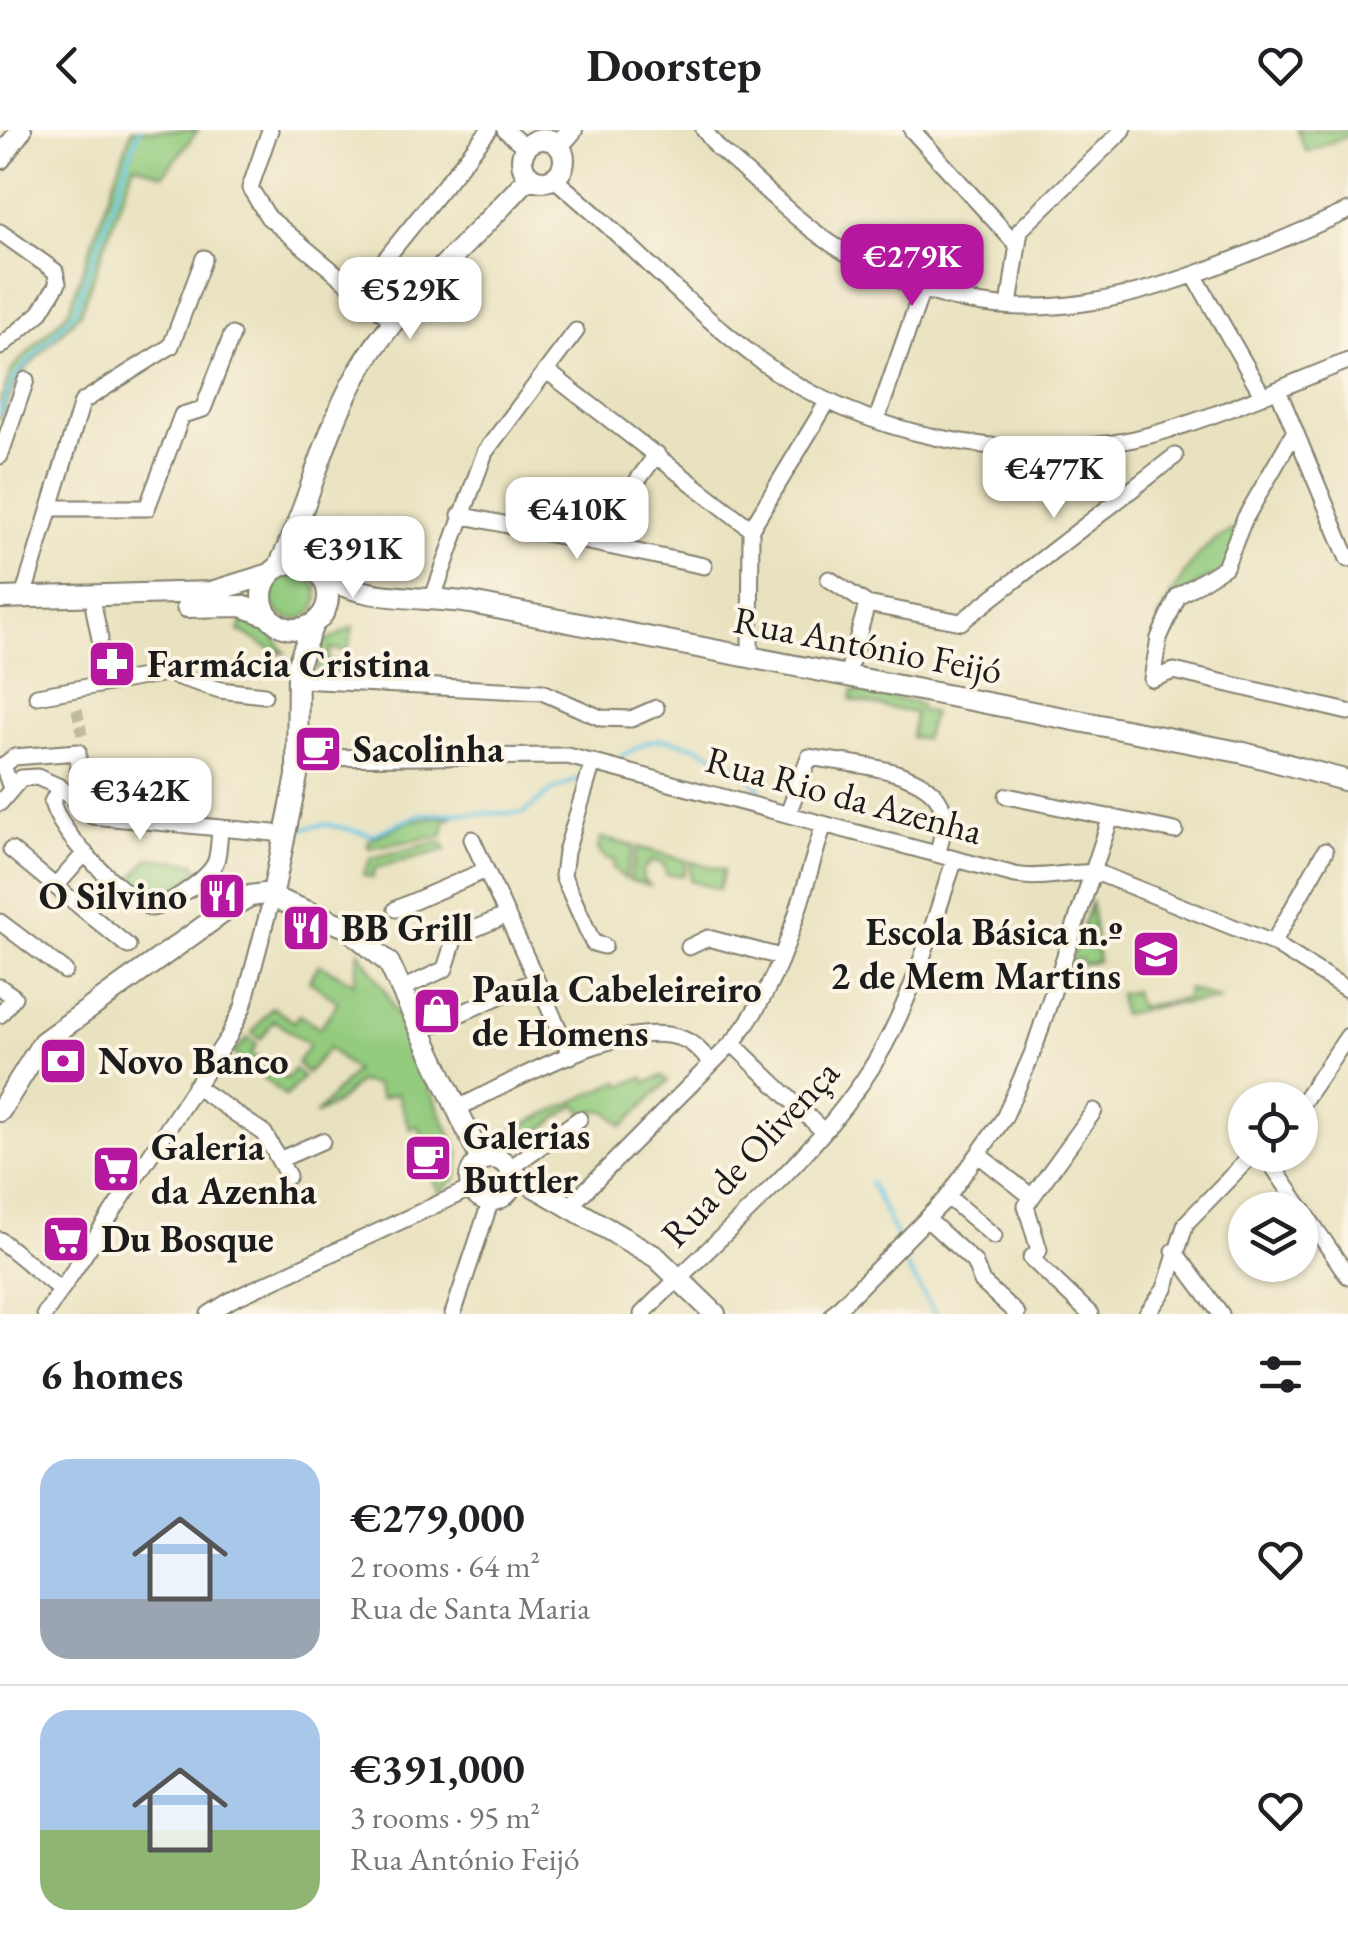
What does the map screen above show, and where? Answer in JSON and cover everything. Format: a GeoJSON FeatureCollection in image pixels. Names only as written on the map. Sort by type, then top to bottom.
{"type":"FeatureCollection","features":[{"type":"Feature","properties":{"kind":"street"},"geometry":{"type":"LineString","coordinates":[[0,158],[21,130]]}},
{"type":"Feature","properties":{"kind":"street"},"geometry":{"type":"LineString","coordinates":[[270,130],[250,188],[268,217],[394,322]]}},
{"type":"Feature","properties":{"kind":"street"},"geometry":{"type":"LineString","coordinates":[[358,293],[489,130]]}},
{"type":"Feature","properties":{"kind":"street"},"geometry":{"type":"LineString","coordinates":[[505,130],[526,148]]}},
{"type":"Feature","properties":{"kind":"street"},"geometry":{"type":"LineString","coordinates":[[704,130],[718,148],[840,250],[922,290],[1009,306],[1094,305],[1194,275],[1348,211]]}},
{"type":"Feature","properties":{"kind":"street"},"geometry":{"type":"LineString","coordinates":[[912,130],[1016,244]]}},
{"type":"Feature","properties":{"kind":"street"},"geometry":{"type":"LineString","coordinates":[[1009,306],[1020,230],[1123,130]]}},
{"type":"Feature","properties":{"kind":"street"},"geometry":{"type":"LineString","coordinates":[[565,138],[564,163],[553,178],[541,180],[530,176],[523,166],[526,148],[542,139],[565,138]]}},
{"type":"Feature","properties":{"kind":"street"},"geometry":{"type":"LineString","coordinates":[[45,1314],[238,1020],[272,897],[298,758],[298,676],[290,645],[262,600],[302,523],[325,440],[353,380],[394,322],[530,176]]}},
{"type":"Feature","properties":{"kind":"street"},"geometry":{"type":"LineString","coordinates":[[553,178],[704,318],[762,363],[828,401],[877,419],[995,446],[1063,448],[1134,439],[1271,393],[1348,361]]}},
{"type":"Feature","properties":{"kind":"street"},"geometry":{"type":"LineString","coordinates":[[0,232],[55,272],[58,282],[40,313],[14,339],[0,346]]}},
{"type":"Feature","properties":{"kind":"street"},"geometry":{"type":"LineString","coordinates":[[23,598],[82,402],[171,346],[204,258]]}},
{"type":"Feature","properties":{"kind":"street"},"geometry":{"type":"LineString","coordinates":[[1194,275],[1295,431],[1348,559]]}},
{"type":"Feature","properties":{"kind":"street"},"geometry":{"type":"LineString","coordinates":[[877,419],[922,290]]}},
{"type":"Feature","properties":{"kind":"street"},"geometry":{"type":"LineString","coordinates":[[433,597],[484,452],[576,331]]}},
{"type":"Feature","properties":{"kind":"street"},"geometry":{"type":"LineString","coordinates":[[52,508],[147,508],[182,415],[203,409],[232,334]]}},
{"type":"Feature","properties":{"kind":"street"},"geometry":{"type":"LineString","coordinates":[[547,371],[751,529]]}},
{"type":"Feature","properties":{"kind":"street"},"geometry":{"type":"LineString","coordinates":[[0,456],[26,380]]}},
{"type":"Feature","properties":{"kind":"street"},"geometry":{"type":"LineString","coordinates":[[750,657],[751,529],[828,401]]}},
{"type":"Feature","properties":{"kind":"street"},"geometry":{"type":"LineString","coordinates":[[1295,431],[1244,520],[1225,567],[1188,586],[1171,607],[1152,680],[1174,671],[1348,712]]}},
{"type":"Feature","properties":{"kind":"street"},"geometry":{"type":"LineString","coordinates":[[592,542],[657,454]]}},
{"type":"Feature","properties":{"kind":"street"},"geometry":{"type":"LineString","coordinates":[[829,580],[867,604],[961,622],[1175,456]]}},
{"type":"Feature","properties":{"kind":"street"},"geometry":{"type":"LineString","coordinates":[[460,514],[704,566]]}},
{"type":"Feature","properties":{"kind":"street"},"geometry":{"type":"LineString","coordinates":[[298,676],[315,623],[328,604],[302,523]]}},
{"type":"Feature","properties":{"kind":"street"},"geometry":{"type":"LineString","coordinates":[[0,598],[211,592],[296,563],[317,572]]}},
{"type":"Feature","properties":{"kind":"street","name":"Rua António Feijó"},"geometry":{"type":"LineString","coordinates":[[317,572],[371,596],[433,597],[750,657],[1244,753],[1348,781]]}},
{"type":"Feature","properties":{"kind":"street","name":"Rua António Feijó"},"geometry":{"type":"LineString","coordinates":[[315,623],[371,596]]}},
{"type":"Feature","properties":{"kind":"street"},"geometry":{"type":"LineString","coordinates":[[847,676],[867,604]]}},
{"type":"Feature","properties":{"kind":"street"},"geometry":{"type":"LineString","coordinates":[[0,612],[237,606],[290,629],[315,623]]}},
{"type":"Feature","properties":{"kind":"street"},"geometry":{"type":"LineString","coordinates":[[98,609],[104,639]]}},
{"type":"Feature","properties":{"kind":"street"},"geometry":{"type":"LineString","coordinates":[[108,664],[112,683]]}},
{"type":"Feature","properties":{"kind":"street"},"geometry":{"type":"LineString","coordinates":[[37,696],[166,674],[220,690],[264,695]]}},
{"type":"Feature","properties":{"kind":"street"},"geometry":{"type":"LineString","coordinates":[[298,676],[542,692],[601,718],[631,719],[656,708]]}},
{"type":"Feature","properties":{"kind":"street"},"geometry":{"type":"LineString","coordinates":[[11,788],[3,766],[14,757],[78,752],[80,805]]}},
{"type":"Feature","properties":{"kind":"street","name":"Rua Rio da Azenha"},"geometry":{"type":"LineString","coordinates":[[298,758],[538,753],[594,762],[1031,878],[1092,872],[1272,943],[1348,990]]}},
{"type":"Feature","properties":{"kind":"street"},"geometry":{"type":"LineString","coordinates":[[788,814],[808,757],[921,779],[938,794],[944,817],[938,854]]}},
{"type":"Feature","properties":{"kind":"street"},"geometry":{"type":"LineString","coordinates":[[594,762],[563,876],[594,943],[604,946]]}},
{"type":"Feature","properties":{"kind":"street"},"geometry":{"type":"LineString","coordinates":[[0,804],[21,778],[38,777],[60,787],[92,816],[284,834]]}},
{"type":"Feature","properties":{"kind":"street"},"geometry":{"type":"LineString","coordinates":[[60,787],[52,802],[57,820],[84,853],[144,904],[155,908],[212,868],[220,829]]}},
{"type":"Feature","properties":{"kind":"street"},"geometry":{"type":"LineString","coordinates":[[1008,796],[1175,830]]}},
{"type":"Feature","properties":{"kind":"street"},"geometry":{"type":"LineString","coordinates":[[833,1314],[948,1197],[980,1156],[1010,1105],[1033,1052],[1111,817]]}},
{"type":"Feature","properties":{"kind":"street"},"geometry":{"type":"LineString","coordinates":[[572,1205],[732,1043],[763,1000],[824,824]]}},
{"type":"Feature","properties":{"kind":"street"},"geometry":{"type":"LineString","coordinates":[[0,1111],[44,1042],[250,896],[284,834]]}},
{"type":"Feature","properties":{"kind":"street"},"geometry":{"type":"LineString","coordinates":[[472,838],[571,1056]]}},
{"type":"Feature","properties":{"kind":"street"},"geometry":{"type":"LineString","coordinates":[[11,850],[128,946]]}},
{"type":"Feature","properties":{"kind":"street"},"geometry":{"type":"LineString","coordinates":[[1272,943],[1325,851]]}},
{"type":"Feature","properties":{"kind":"street"},"geometry":{"type":"LineString","coordinates":[[56,886],[84,853]]}},
{"type":"Feature","properties":{"kind":"street","name":"Rua de Olivença"},"geometry":{"type":"LineString","coordinates":[[642,1314],[823,1131],[861,1084],[891,1033],[955,859]]}},
{"type":"Feature","properties":{"kind":"street"},"geometry":{"type":"LineString","coordinates":[[396,909],[486,870]]}},
{"type":"Feature","properties":{"kind":"street"},"geometry":{"type":"LineString","coordinates":[[250,896],[272,897],[362,937],[389,963],[404,988],[481,1160]]}},
{"type":"Feature","properties":{"kind":"street"},"geometry":{"type":"LineString","coordinates":[[228,909],[252,916],[260,938]]}},
{"type":"Feature","properties":{"kind":"street"},"geometry":{"type":"LineString","coordinates":[[404,988],[446,968],[455,938],[507,915]]}},
{"type":"Feature","properties":{"kind":"street"},"geometry":{"type":"LineString","coordinates":[[0,922],[65,971]]}},
{"type":"Feature","properties":{"kind":"street"},"geometry":{"type":"LineString","coordinates":[[689,947],[708,938],[781,957]]}},
{"type":"Feature","properties":{"kind":"street"},"geometry":{"type":"LineString","coordinates":[[422,1030],[536,980]]}},
{"type":"Feature","properties":{"kind":"street"},"geometry":{"type":"LineString","coordinates":[[0,986],[14,997],[0,1015]]}},
{"type":"Feature","properties":{"kind":"street"},"geometry":{"type":"LineString","coordinates":[[458,1108],[571,1056],[616,1040],[669,1036],[688,1042],[712,1063]]}},
{"type":"Feature","properties":{"kind":"street"},"geometry":{"type":"LineString","coordinates":[[1318,1086],[1342,1059],[1348,1036]]}},
{"type":"Feature","properties":{"kind":"street"},"geometry":{"type":"LineString","coordinates":[[732,1043],[823,1131]]}},
{"type":"Feature","properties":{"kind":"street"},"geometry":{"type":"LineString","coordinates":[[195,1086],[264,1132],[288,1176]]}},
{"type":"Feature","properties":{"kind":"street"},"geometry":{"type":"LineString","coordinates":[[1090,1314],[1031,1258],[1038,1250],[1026,1206],[1094,1111]]}},
{"type":"Feature","properties":{"kind":"street"},"geometry":{"type":"LineString","coordinates":[[510,1171],[579,1119]]}},
{"type":"Feature","properties":{"kind":"street"},"geometry":{"type":"LineString","coordinates":[[281,1160],[322,1142]]}},
{"type":"Feature","properties":{"kind":"street"},"geometry":{"type":"LineString","coordinates":[[980,1156],[1032,1197]]}},
{"type":"Feature","properties":{"kind":"street"},"geometry":{"type":"LineString","coordinates":[[472,1188],[471,1172],[481,1160],[497,1159],[510,1171],[656,1257],[715,1314]]}},
{"type":"Feature","properties":{"kind":"street"},"geometry":{"type":"LineString","coordinates":[[453,1314],[497,1198],[511,1186],[510,1171]]}},
{"type":"Feature","properties":{"kind":"street"},"geometry":{"type":"LineString","coordinates":[[1147,1314],[1166,1290],[1174,1251],[1194,1214],[1235,1172]]}},
{"type":"Feature","properties":{"kind":"street"},"geometry":{"type":"LineString","coordinates":[[1277,1172],[1348,1276]]}},
{"type":"Feature","properties":{"kind":"street"},"geometry":{"type":"LineString","coordinates":[[209,1314],[231,1300],[472,1188],[497,1198],[542,1189]]}},
{"type":"Feature","properties":{"kind":"street"},"geometry":{"type":"LineString","coordinates":[[948,1197],[994,1236]]}},
{"type":"Feature","properties":{"kind":"street"},"geometry":{"type":"LineString","coordinates":[[926,1220],[974,1262],[982,1282],[1017,1314]]}},
{"type":"Feature","properties":{"kind":"street"},"geometry":{"type":"LineString","coordinates":[[0,1240],[61,1290]]}},
{"type":"Feature","properties":{"kind":"street"},"geometry":{"type":"LineString","coordinates":[[1174,1251],[1221,1314]]}},
{"type":"Feature","properties":{"kind":"green space"},"geometry":{"type":"Polygon","coordinates":[[[132,130],[198,130],[163,175],[134,164],[80,313],[20,375],[0,420],[0,399],[13,368],[68,312],[132,130]]]}},
{"type":"Feature","properties":{"kind":"green space"},"geometry":{"type":"Polygon","coordinates":[[[1297,130],[1348,130],[1348,136],[1306,152],[1297,130]]]}},
{"type":"Feature","properties":{"kind":"green space"},"geometry":{"type":"Polygon","coordinates":[[[1246,527],[1234,565],[1193,588],[1158,622],[1182,577],[1204,550],[1216,539],[1246,527]]]}},
{"type":"Feature","properties":{"kind":"green space"},"geometry":{"type":"Polygon","coordinates":[[[295,573],[312,579],[318,596],[312,613],[295,619],[278,613],[272,596],[278,579],[295,573]]]}},
{"type":"Feature","properties":{"kind":"green space"},"geometry":{"type":"Polygon","coordinates":[[[244,616],[271,632],[285,653],[239,632],[244,616]]]}},
{"type":"Feature","properties":{"kind":"green space"},"geometry":{"type":"Polygon","coordinates":[[[353,627],[348,651],[330,649],[328,661],[345,665],[343,672],[316,670],[318,646],[353,627]]]}},
{"type":"Feature","properties":{"kind":"green space"},"geometry":{"type":"Polygon","coordinates":[[[853,690],[920,704],[920,710],[933,713],[924,739],[911,737],[915,713],[851,700],[853,690]]]}},
{"type":"Feature","properties":{"kind":"green space"},"geometry":{"type":"Polygon","coordinates":[[[453,816],[445,822],[443,836],[368,848],[369,840],[411,820],[453,816]]]}},
{"type":"Feature","properties":{"kind":"green space"},"geometry":{"type":"Polygon","coordinates":[[[601,838],[634,846],[625,879],[613,868],[614,860],[605,859],[598,849],[601,838]]]}},
{"type":"Feature","properties":{"kind":"green space"},"geometry":{"type":"Polygon","coordinates":[[[443,843],[446,850],[375,868],[373,878],[363,875],[371,858],[443,843]]]}},
{"type":"Feature","properties":{"kind":"green space"},"geometry":{"type":"Polygon","coordinates":[[[638,847],[687,861],[684,875],[667,875],[663,864],[654,860],[642,870],[643,880],[651,886],[629,880],[638,847]]]}},
{"type":"Feature","properties":{"kind":"green space"},"geometry":{"type":"Polygon","coordinates":[[[149,858],[195,863],[200,871],[152,903],[128,884],[149,858]]]}},
{"type":"Feature","properties":{"kind":"green space"},"geometry":{"type":"Polygon","coordinates":[[[691,862],[724,870],[719,889],[690,881],[691,862]]]}},
{"type":"Feature","properties":{"kind":"green space"},"geometry":{"type":"Polygon","coordinates":[[[1091,901],[1098,961],[1083,965],[1081,959],[1076,960],[1077,968],[1070,965],[1091,901]]]}},
{"type":"Feature","properties":{"kind":"green space"},"geometry":{"type":"Polygon","coordinates":[[[359,951],[386,992],[459,1154],[456,1178],[439,1193],[426,1165],[433,1161],[418,1126],[410,1129],[397,1093],[381,1098],[376,1085],[358,1082],[338,1102],[315,1115],[355,1071],[329,1048],[307,1073],[297,1063],[309,1045],[274,1020],[261,1039],[252,1033],[272,1007],[294,1022],[300,1015],[320,1028],[338,1002],[309,981],[319,964],[354,983],[359,951]]]}},
{"type":"Feature","properties":{"kind":"green space"},"geometry":{"type":"Polygon","coordinates":[[[1188,989],[1221,1000],[1164,1005],[1122,1015],[1119,994],[1134,991],[1138,1007],[1185,999],[1188,989]]]}},
{"type":"Feature","properties":{"kind":"green space"},"geometry":{"type":"Polygon","coordinates":[[[248,1038],[257,1044],[251,1054],[287,1079],[294,1069],[303,1077],[286,1096],[233,1053],[248,1038]]]}},
{"type":"Feature","properties":{"kind":"green space"},"geometry":{"type":"Polygon","coordinates":[[[662,1076],[668,1081],[623,1126],[607,1111],[596,1110],[587,1116],[576,1105],[517,1147],[500,1149],[491,1139],[619,1081],[622,1086],[643,1077],[646,1083],[662,1076]]]}},
{"type":"Feature","properties":{"kind":"waterway"},"geometry":{"type":"LineString","coordinates":[[0,413],[14,378],[74,312],[139,130]]}},
{"type":"Feature","properties":{"kind":"waterway"},"geometry":{"type":"LineString","coordinates":[[620,757],[655,740],[682,743],[728,762],[760,789]]}},
{"type":"Feature","properties":{"kind":"waterway"},"geometry":{"type":"LineString","coordinates":[[300,829],[326,824],[372,835],[421,814],[524,813],[551,791],[580,778]]}},
{"type":"Feature","properties":{"kind":"waterway"},"geometry":{"type":"LineString","coordinates":[[870,1182],[897,1237]]}},
{"type":"Feature","properties":{"kind":"waterway"},"geometry":{"type":"LineString","coordinates":[[907,1267],[935,1314]]}},
{"type":"Feature","properties":{"kind":"tunnel"},"geometry":{"type":"LineString","coordinates":[[100,639],[104,665]]}},
{"type":"Feature","properties":{"kind":"tunnel"},"geometry":{"type":"LineString","coordinates":[[77,709],[82,735]]}},
{"type":"Feature","properties":{"kind":"place","name":"Farmácia Cristina"},"geometry":{"type":"Point","coordinates":[112,664]}},
{"type":"Feature","properties":{"kind":"place","name":"Sacolinha"},"geometry":{"type":"Point","coordinates":[318,749]}},
{"type":"Feature","properties":{"kind":"place","name":"O Silvino"},"geometry":{"type":"Point","coordinates":[222,896]}},
{"type":"Feature","properties":{"kind":"place","name":"BB Grill"},"geometry":{"type":"Point","coordinates":[306,928]}},
{"type":"Feature","properties":{"kind":"place","name":"Escola Básica n.º 2 de Mem Martins"},"geometry":{"type":"Point","coordinates":[1156,954]}},
{"type":"Feature","properties":{"kind":"place","name":"Paula Cabeleireiro de Homens"},"geometry":{"type":"Point","coordinates":[437,1011]}},
{"type":"Feature","properties":{"kind":"place","name":"Novo Banco"},"geometry":{"type":"Point","coordinates":[63,1061]}},
{"type":"Feature","properties":{"kind":"place","name":"Galerias Buttler"},"geometry":{"type":"Point","coordinates":[428,1158]}},
{"type":"Feature","properties":{"kind":"place","name":"Galeria da Azenha"},"geometry":{"type":"Point","coordinates":[116,1169]}},
{"type":"Feature","properties":{"kind":"place","name":"Du Bosque"},"geometry":{"type":"Point","coordinates":[66,1239]}}]}
